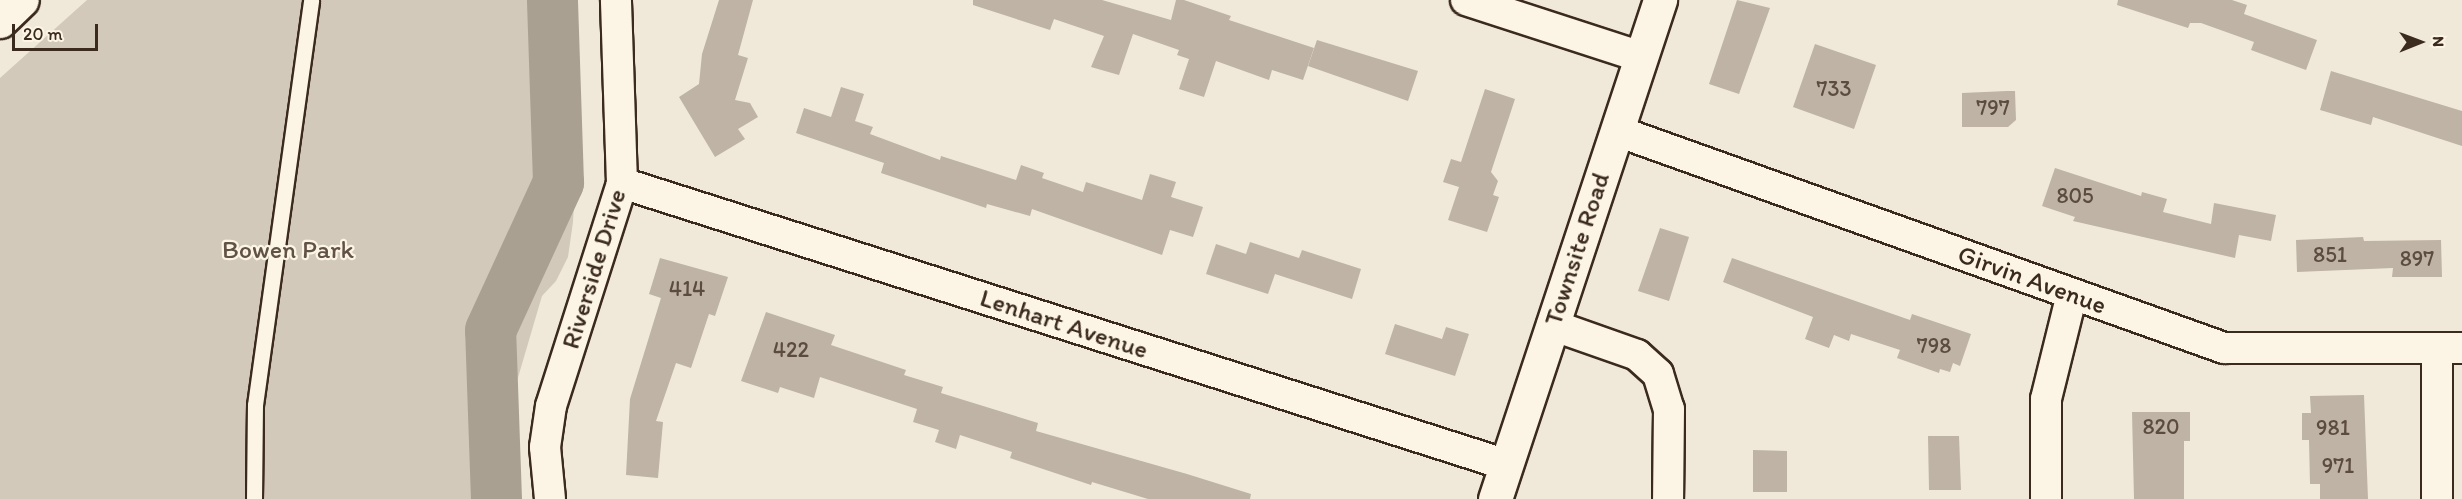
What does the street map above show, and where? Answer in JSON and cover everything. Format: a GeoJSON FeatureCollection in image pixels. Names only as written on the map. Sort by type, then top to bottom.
{"type":"FeatureCollection","features":[{"type":"Feature","properties":{"kind":"street"},"geometry":{"type":"LineString","coordinates":[[0,21],[22,0]]}},
{"type":"Feature","properties":{"kind":"street","name":"Riverside Drive"},"geometry":{"type":"LineString","coordinates":[[550,499],[545,447],[551,406],[622,183],[616,0]]}},
{"type":"Feature","properties":{"kind":"street"},"geometry":{"type":"LineString","coordinates":[[1466,0],[1641,57]]}},
{"type":"Feature","properties":{"kind":"street","name":"Townsite Road"},"geometry":{"type":"LineString","coordinates":[[1495,499],[1660,0]]}},
{"type":"Feature","properties":{"kind":"street","name":"Girvin Avenue"},"geometry":{"type":"LineString","coordinates":[[1617,131],[2224,348],[2450,348]]}},
{"type":"Feature","properties":{"kind":"street","name":"Lenhart Avenue"},"geometry":{"type":"LineString","coordinates":[[622,183],[1507,465]]}},
{"type":"Feature","properties":{"kind":"street"},"geometry":{"type":"LineString","coordinates":[[2046,499],[2046,399],[2072,294]]}},
{"type":"Feature","properties":{"kind":"street"},"geometry":{"type":"LineString","coordinates":[[1552,325],[1628,351],[1658,374],[1669,409],[1668,499]]}},
{"type":"Feature","properties":{"kind":"street"},"geometry":{"type":"LineString","coordinates":[[2437,499],[2450,348]]}},
{"type":"Feature","properties":{"kind":"lane"},"geometry":{"type":"LineString","coordinates":[[254,499],[255,405],[311,0]]}},
{"type":"Feature","properties":{"kind":"green space","name":"Bowen Park"},"geometry":{"type":"Polygon","coordinates":[[[87,0],[566,0],[562,78],[577,150],[573,222],[568,257],[556,281],[542,296],[517,381],[507,499],[0,499],[0,78],[87,0]]]}},
{"type":"Feature","properties":{"kind":"building"},"geometry":{"type":"Polygon","coordinates":[[[719,0],[753,0],[738,55],[748,58],[735,100],[750,103],[758,117],[738,129],[745,139],[715,157],[679,97],[699,84],[702,54],[719,0]]]}},
{"type":"Feature","properties":{"kind":"building"},"geometry":{"type":"Polygon","coordinates":[[[973,0],[1102,0],[1171,20],[1176,0],[1184,0],[1231,16],[1229,20],[1314,48],[1303,80],[1272,70],[1269,80],[1216,61],[1204,97],[1179,89],[1189,59],[1177,55],[1179,50],[1133,34],[1119,75],[1091,67],[1104,36],[1054,19],[1050,30],[973,5],[973,0]]]}},
{"type":"Feature","properties":{"kind":"building"},"geometry":{"type":"Polygon","coordinates":[[[1737,0],[1770,8],[1739,94],[1709,84],[1737,0]]]}},
{"type":"Feature","properties":{"kind":"building"},"geometry":{"type":"Polygon","coordinates":[[[2118,0],[2232,0],[2247,5],[2244,14],[2317,40],[2306,70],[2251,50],[2254,42],[2201,23],[2190,23],[2188,28],[2117,5],[2118,0]]]}},
{"type":"Feature","properties":{"kind":"building"},"geometry":{"type":"Polygon","coordinates":[[[1317,40],[1418,71],[1408,101],[1308,66],[1317,40]]]}},
{"type":"Feature","properties":{"kind":"building"},"geometry":{"type":"Polygon","coordinates":[[[1815,44],[1876,65],[1854,129],[1793,107],[1815,44]]]}},
{"type":"Feature","properties":{"kind":"building"},"geometry":{"type":"Polygon","coordinates":[[[2331,71],[2462,111],[2462,146],[2373,117],[2371,125],[2320,110],[2331,71]]]}},
{"type":"Feature","properties":{"kind":"building"},"geometry":{"type":"Polygon","coordinates":[[[841,87],[864,94],[855,121],[873,127],[870,134],[940,160],[941,156],[1016,180],[1021,165],[1044,173],[1042,178],[1083,192],[1086,182],[1142,200],[1150,174],[1176,182],[1171,197],[1203,207],[1193,237],[1170,230],[1162,255],[1032,209],[1030,216],[987,204],[986,208],[881,173],[884,163],[796,133],[804,108],[831,117],[841,87]]]}},
{"type":"Feature","properties":{"kind":"building"},"geometry":{"type":"Polygon","coordinates":[[[1485,89],[1515,99],[1491,172],[1498,181],[1493,195],[1499,197],[1487,232],[1448,220],[1459,187],[1443,182],[1451,159],[1461,162],[1485,89]]]}},
{"type":"Feature","properties":{"kind":"building"},"geometry":{"type":"Polygon","coordinates":[[[2015,91],[2016,120],[2008,127],[1962,127],[1962,93],[2015,91]]]}},
{"type":"Feature","properties":{"kind":"building"},"geometry":{"type":"Polygon","coordinates":[[[2055,168],[2141,196],[2142,192],[2167,199],[2163,212],[2211,224],[2214,203],[2276,215],[2271,241],[2239,235],[2235,258],[2073,221],[2075,217],[2042,206],[2055,168]]]}},
{"type":"Feature","properties":{"kind":"building"},"geometry":{"type":"Polygon","coordinates":[[[1660,228],[1689,237],[1669,301],[1638,291],[1660,228]]]}},
{"type":"Feature","properties":{"kind":"building"},"geometry":{"type":"Polygon","coordinates":[[[2363,237],[2364,241],[2441,240],[2442,277],[2392,277],[2393,268],[2297,272],[2296,240],[2363,237]]]}},
{"type":"Feature","properties":{"kind":"building"},"geometry":{"type":"Polygon","coordinates":[[[1250,242],[1299,258],[1302,250],[1361,269],[1352,299],[1275,274],[1268,294],[1206,274],[1216,244],[1246,254],[1250,242]]]}},
{"type":"Feature","properties":{"kind":"building"},"geometry":{"type":"Polygon","coordinates":[[[660,258],[728,277],[715,316],[709,314],[691,368],[676,363],[656,421],[663,422],[658,478],[626,475],[630,399],[661,298],[649,294],[660,258]]]}},
{"type":"Feature","properties":{"kind":"building"},"geometry":{"type":"Polygon","coordinates":[[[1732,258],[1910,320],[1912,314],[1971,334],[1960,366],[1953,363],[1950,372],[1940,369],[1939,373],[1897,358],[1900,350],[1851,334],[1849,341],[1834,335],[1829,348],[1805,339],[1813,317],[1723,282],[1732,258]]]}},
{"type":"Feature","properties":{"kind":"building"},"geometry":{"type":"Polygon","coordinates":[[[766,312],[835,335],[831,345],[906,370],[904,375],[943,387],[941,393],[1038,423],[1036,431],[1251,494],[1250,499],[1148,499],[1092,482],[1091,485],[1010,458],[1012,452],[960,435],[956,449],[935,442],[939,430],[913,422],[917,409],[820,377],[814,398],[780,387],[778,393],[741,381],[766,312]]]}},
{"type":"Feature","properties":{"kind":"building"},"geometry":{"type":"Polygon","coordinates":[[[1395,324],[1442,339],[1446,327],[1469,334],[1455,376],[1385,354],[1395,324]]]}},
{"type":"Feature","properties":{"kind":"building"},"geometry":{"type":"Polygon","coordinates":[[[2364,395],[2368,499],[2320,499],[2320,484],[2310,484],[2309,440],[2302,440],[2302,413],[2311,413],[2310,396],[2364,395]]]}},
{"type":"Feature","properties":{"kind":"building"},"geometry":{"type":"Polygon","coordinates":[[[2132,412],[2190,412],[2190,441],[2184,441],[2184,499],[2134,499],[2132,412]]]}},
{"type":"Feature","properties":{"kind":"building"},"geometry":{"type":"Polygon","coordinates":[[[1928,436],[1959,436],[1961,490],[1929,490],[1928,436]]]}},
{"type":"Feature","properties":{"kind":"building"},"geometry":{"type":"Polygon","coordinates":[[[1753,450],[1787,451],[1787,492],[1753,492],[1753,450]]]}},
{"type":"Feature","properties":{"kind":"waterway"},"geometry":{"type":"LineString","coordinates":[[496,499],[490,330],[558,182],[552,0]]}}]}
